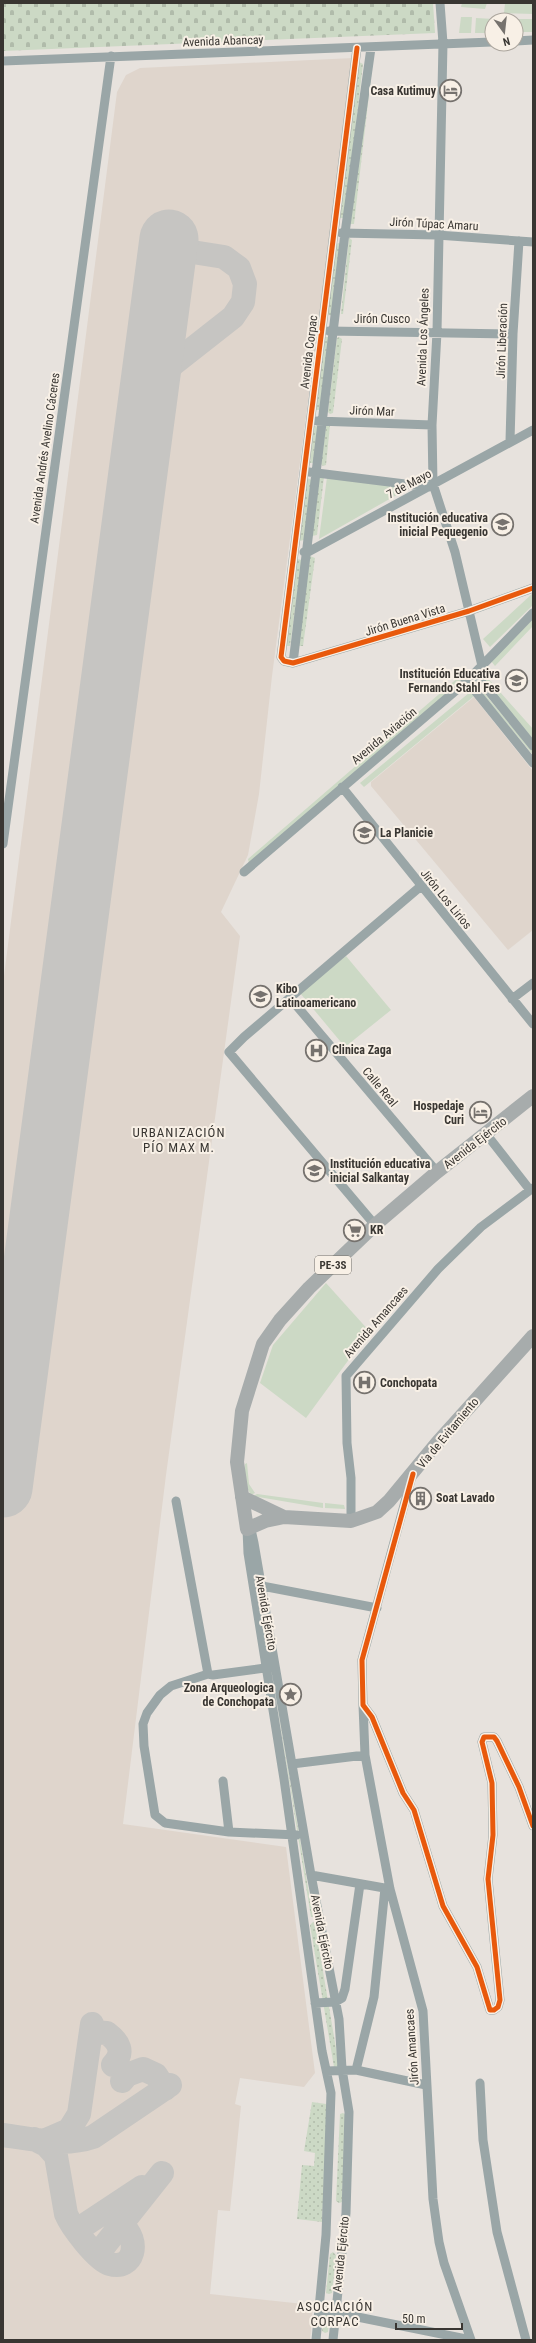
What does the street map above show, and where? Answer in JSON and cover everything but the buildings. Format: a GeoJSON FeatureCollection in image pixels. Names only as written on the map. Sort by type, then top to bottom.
{"type":"FeatureCollection","features":[{"type":"Feature","properties":{"kind":"highway","name":"Avenida Ejército"},"geometry":{"type":"LineString","coordinates":[[247,1529],[237,1462],[242,1411],[263,1344],[280,1320],[309,1288],[375,1225],[437,1172],[487,1135],[533,1096]]}},
{"type":"Feature","properties":{"kind":"highway","name":"Vía de Evitamiento"},"geometry":{"type":"LineString","coordinates":[[247,1529],[265,1520],[284,1517],[351,1521],[377,1512],[413,1474],[437,1443],[533,1336]]}},
{"type":"Feature","properties":{"kind":"highway","name":"Vía de Evitamiento"},"geometry":{"type":"LineString","coordinates":[[242,1497],[284,1517]]}},
{"type":"Feature","properties":{"kind":"street","name":"Avenida Los Ángeles"},"geometry":{"type":"LineString","coordinates":[[440,3],[443,43],[437,235],[437,332],[432,425],[431,486],[455,552],[482,666]]}},
{"type":"Feature","properties":{"kind":"street","name":"Avenida Abancay"},"geometry":{"type":"LineString","coordinates":[[3,61],[371,48],[443,43],[484,42]]}},
{"type":"Feature","properties":{"kind":"street","name":"Avenida Corpac"},"geometry":{"type":"LineString","coordinates":[[357,48],[333,233],[323,330],[281,651],[282,659],[287,663],[293,664],[308,552],[333,331],[371,48]]}},
{"type":"Feature","properties":{"kind":"street","name":"Avenida Andrés Avelino Cáceres"},"geometry":{"type":"LineString","coordinates":[[3,844],[111,56]]}},
{"type":"Feature","properties":{"kind":"street","name":"Jirón Túpac Amaru"},"geometry":{"type":"LineString","coordinates":[[333,233],[437,235],[533,242]]}},
{"type":"Feature","properties":{"kind":"street","name":"Jirón Liberación"},"geometry":{"type":"LineString","coordinates":[[510,441],[513,334],[519,241]]}},
{"type":"Feature","properties":{"kind":"street","name":"Jirón Cusco"},"geometry":{"type":"LineString","coordinates":[[323,330],[513,334]]}},
{"type":"Feature","properties":{"kind":"street","name":"Jirón Mar"},"geometry":{"type":"LineString","coordinates":[[310,421],[432,425]]}},
{"type":"Feature","properties":{"kind":"street","name":"7 de Mayo"},"geometry":{"type":"LineString","coordinates":[[308,552],[431,486],[510,441],[533,430]]}},
{"type":"Feature","properties":{"kind":"street"},"geometry":{"type":"LineString","coordinates":[[304,472],[316,472],[431,486]]}},
{"type":"Feature","properties":{"kind":"street"},"geometry":{"type":"LineString","coordinates":[[294,551],[308,552]]}},
{"type":"Feature","properties":{"kind":"street","name":"Jirón Buena Vista"},"geometry":{"type":"LineString","coordinates":[[293,664],[469,611],[533,588]]}},
{"type":"Feature","properties":{"kind":"street","name":"Avenida Aviación"},"geometry":{"type":"LineString","coordinates":[[244,872],[475,674],[533,613]]}},
{"type":"Feature","properties":{"kind":"street"},"geometry":{"type":"LineString","coordinates":[[475,674],[533,746]]}},
{"type":"Feature","properties":{"kind":"street"},"geometry":{"type":"LineString","coordinates":[[467,681],[533,762]]}},
{"type":"Feature","properties":{"kind":"street","name":"Jirón Los Lirios"},"geometry":{"type":"LineString","coordinates":[[342,787],[512,1000],[533,1024]]}},
{"type":"Feature","properties":{"kind":"street"},"geometry":{"type":"LineString","coordinates":[[375,1225],[229,1052],[244,1037],[421,886]]}},
{"type":"Feature","properties":{"kind":"street"},"geometry":{"type":"LineString","coordinates":[[512,1000],[533,983]]}},
{"type":"Feature","properties":{"kind":"street","name":"Calle Real"},"geometry":{"type":"LineString","coordinates":[[290,998],[437,1172]]}},
{"type":"Feature","properties":{"kind":"street"},"geometry":{"type":"LineString","coordinates":[[487,1135],[531,1189]]}},
{"type":"Feature","properties":{"kind":"street","name":"Avenida Amancaes"},"geometry":{"type":"LineString","coordinates":[[351,1521],[351,1478],[347,1443],[346,1376],[438,1269],[481,1227],[531,1189]]}},
{"type":"Feature","properties":{"kind":"street","name":"Jirón Amancaes"},"geometry":{"type":"LineString","coordinates":[[413,1474],[362,1660],[365,1755],[388,1888],[423,2011],[433,2199],[439,2242],[444,2263],[471,2340]]}},
{"type":"Feature","properties":{"kind":"street"},"geometry":{"type":"LineString","coordinates":[[176,1501],[208,1674]]}},
{"type":"Feature","properties":{"kind":"street","name":"Avenida Ejército"},"geometry":{"type":"LineString","coordinates":[[247,1529],[252,1534],[262,1586],[292,1835],[315,2003],[331,2093],[332,2112],[326,2235],[316,2340]]}},
{"type":"Feature","properties":{"kind":"street","name":"Avenida Ejército"},"geometry":{"type":"LineString","coordinates":[[247,1529],[247,1545],[292,1764],[311,1875],[339,2019],[342,2069],[349,2112],[346,2213],[333,2340]]}},
{"type":"Feature","properties":{"kind":"street"},"geometry":{"type":"LineString","coordinates":[[262,1586],[377,1608]]}},
{"type":"Feature","properties":{"kind":"street"},"geometry":{"type":"LineString","coordinates":[[271,1667],[213,1676],[208,1674],[171,1686],[160,1695],[147,1713],[143,1724],[146,1767],[156,1815],[160,1821],[165,1824],[229,1832],[305,1836]]}},
{"type":"Feature","properties":{"kind":"street"},"geometry":{"type":"LineString","coordinates":[[363,1705],[372,1717],[403,1793],[414,1810],[443,1906],[477,1967],[490,2010],[494,2010],[498,2007],[500,2000],[488,1879],[493,1835],[492,1783],[482,1742],[484,1738],[494,1737],[498,1741],[516,1780],[533,1826]]}},
{"type":"Feature","properties":{"kind":"street"},"geometry":{"type":"LineString","coordinates":[[292,1764],[365,1755]]}},
{"type":"Feature","properties":{"kind":"street"},"geometry":{"type":"LineString","coordinates":[[223,1781],[229,1832]]}},
{"type":"Feature","properties":{"kind":"street"},"geometry":{"type":"LineString","coordinates":[[311,1875],[388,1888],[374,1997],[356,2070]]}},
{"type":"Feature","properties":{"kind":"street"},"geometry":{"type":"LineString","coordinates":[[315,2003],[335,2002],[342,1998],[345,1989],[360,1884]]}},
{"type":"Feature","properties":{"kind":"street"},"geometry":{"type":"LineString","coordinates":[[327,2072],[342,2069],[356,2070],[426,2085]]}},
{"type":"Feature","properties":{"kind":"street"},"geometry":{"type":"LineString","coordinates":[[480,2083],[483,2140],[497,2232],[526,2340]]}},
{"type":"Feature","properties":{"kind":"street"},"geometry":{"type":"LineString","coordinates":[[332,2112],[349,2112]]}},
{"type":"Feature","properties":{"kind":"street"},"geometry":{"type":"LineString","coordinates":[[318,2309],[335,2311],[471,2340]]}},
{"type":"Feature","properties":{"kind":"shaded area"},"geometry":{"type":"Polygon","coordinates":[[[353,58],[272,676],[259,794],[248,855],[221,912],[240,936],[166,1475],[123,1824],[286,1847],[315,2073],[304,2087],[240,2078],[235,2104],[241,2106],[230,2211],[218,2210],[210,2294],[313,2305],[310,2340],[3,2340],[3,984],[117,92],[126,75],[140,68],[353,58]]]}},
{"type":"Feature","properties":{"kind":"shaded area"},"geometry":{"type":"Polygon","coordinates":[[[474,697],[533,771],[533,930],[508,950],[371,786],[371,782],[474,697]]]}},
{"type":"Feature","properties":{"kind":"green space"},"geometry":{"type":"Polygon","coordinates":[[[3,3],[433,3],[435,33],[3,51],[3,3]]]}},
{"type":"Feature","properties":{"kind":"green space"},"geometry":{"type":"Polygon","coordinates":[[[462,3],[487,3],[485,9],[461,7],[462,3]]]}},
{"type":"Feature","properties":{"kind":"green space"},"geometry":{"type":"Polygon","coordinates":[[[505,3],[533,3],[533,14],[524,14],[524,12],[504,12],[505,3]]]}},
{"type":"Feature","properties":{"kind":"green space"},"geometry":{"type":"Polygon","coordinates":[[[461,17],[472,17],[471,33],[459,33],[461,17]]]}},
{"type":"Feature","properties":{"kind":"green space"},"geometry":{"type":"Polygon","coordinates":[[[476,18],[484,18],[484,33],[475,33],[476,18]]]}},
{"type":"Feature","properties":{"kind":"green space"},"geometry":{"type":"Polygon","coordinates":[[[524,19],[533,19],[533,32],[524,32],[524,19]]]}},
{"type":"Feature","properties":{"kind":"green space"},"geometry":{"type":"Polygon","coordinates":[[[373,60],[354,224],[350,224],[373,60]]]}},
{"type":"Feature","properties":{"kind":"green space"},"geometry":{"type":"Polygon","coordinates":[[[359,62],[363,64],[345,218],[340,218],[359,62]]]}},
{"type":"Feature","properties":{"kind":"green space"},"geometry":{"type":"Polygon","coordinates":[[[349,238],[352,240],[343,314],[341,314],[349,238]]]}},
{"type":"Feature","properties":{"kind":"green space"},"geometry":{"type":"Polygon","coordinates":[[[336,244],[341,244],[332,316],[327,314],[336,244]]]}},
{"type":"Feature","properties":{"kind":"green space"},"geometry":{"type":"Polygon","coordinates":[[[325,337],[329,337],[320,410],[316,410],[325,337]]]}},
{"type":"Feature","properties":{"kind":"green space"},"geometry":{"type":"Polygon","coordinates":[[[339,337],[342,339],[333,413],[330,414],[328,412],[337,338],[339,337]]]}},
{"type":"Feature","properties":{"kind":"green space"},"geometry":{"type":"Polygon","coordinates":[[[330,425],[326,465],[323,466],[321,464],[326,426],[330,425]]]}},
{"type":"Feature","properties":{"kind":"green space"},"geometry":{"type":"Polygon","coordinates":[[[313,427],[318,427],[313,463],[310,463],[313,427]]]}},
{"type":"Feature","properties":{"kind":"green space"},"geometry":{"type":"Polygon","coordinates":[[[318,476],[324,477],[317,535],[312,536],[318,476]]]}},
{"type":"Feature","properties":{"kind":"green space"},"geometry":{"type":"Polygon","coordinates":[[[327,477],[416,484],[319,539],[327,477]]]}},
{"type":"Feature","properties":{"kind":"green space"},"geometry":{"type":"Polygon","coordinates":[[[307,478],[312,480],[304,540],[299,541],[307,478]]]}},
{"type":"Feature","properties":{"kind":"green space"},"geometry":{"type":"Polygon","coordinates":[[[310,556],[315,558],[303,646],[298,646],[310,556]]]}},
{"type":"Feature","properties":{"kind":"green space"},"geometry":{"type":"Polygon","coordinates":[[[297,559],[302,560],[290,646],[285,646],[297,559]]]}},
{"type":"Feature","properties":{"kind":"green space"},"geometry":{"type":"Polygon","coordinates":[[[533,593],[533,605],[490,647],[483,639],[533,593]]]}},
{"type":"Feature","properties":{"kind":"green space"},"geometry":{"type":"Polygon","coordinates":[[[533,619],[533,626],[495,666],[491,661],[533,619]]]}},
{"type":"Feature","properties":{"kind":"green space"},"geometry":{"type":"Polygon","coordinates":[[[485,675],[533,729],[533,739],[485,682],[485,675]]]}},
{"type":"Feature","properties":{"kind":"green space"},"geometry":{"type":"Polygon","coordinates":[[[460,676],[463,680],[249,864],[248,859],[460,676]]]}},
{"type":"Feature","properties":{"kind":"green space"},"geometry":{"type":"Polygon","coordinates":[[[475,688],[479,692],[364,787],[360,783],[475,688]]]}},
{"type":"Feature","properties":{"kind":"green space"},"geometry":{"type":"Polygon","coordinates":[[[484,693],[533,752],[533,755],[482,694],[484,693]]]}},
{"type":"Feature","properties":{"kind":"green space"},"geometry":{"type":"Polygon","coordinates":[[[346,956],[391,1010],[345,1047],[300,993],[346,956]]]}},
{"type":"Feature","properties":{"kind":"green space"},"geometry":{"type":"Polygon","coordinates":[[[326,1283],[371,1333],[369,1332],[306,1418],[260,1383],[273,1345],[326,1283]]]}},
{"type":"Feature","properties":{"kind":"green space"},"geometry":{"type":"Polygon","coordinates":[[[247,1463],[249,1484],[255,1493],[251,1495],[245,1484],[245,1464],[247,1463]]]}},
{"type":"Feature","properties":{"kind":"green space"},"geometry":{"type":"Polygon","coordinates":[[[257,1494],[323,1503],[323,1508],[253,1496],[257,1494]]]}},
{"type":"Feature","properties":{"kind":"green space"},"geometry":{"type":"Polygon","coordinates":[[[325,1503],[344,1505],[345,1509],[325,1508],[325,1503]]]}},
{"type":"Feature","properties":{"kind":"green space"},"geometry":{"type":"Polygon","coordinates":[[[272,1674],[313,1917],[311,1917],[272,1674]]]}},
{"type":"Feature","properties":{"kind":"green space"},"geometry":{"type":"Polygon","coordinates":[[[313,1922],[315,1924],[339,2066],[334,2067],[310,1925],[313,1922]]]}},
{"type":"Feature","properties":{"kind":"green space"},"geometry":{"type":"Polygon","coordinates":[[[312,2102],[326,2104],[328,2108],[322,2222],[297,2219],[302,2165],[314,2166],[315,2153],[304,2151],[312,2102]]]}},
{"type":"Feature","properties":{"kind":"green space"},"geometry":{"type":"Polygon","coordinates":[[[343,2113],[346,2115],[342,2202],[339,2203],[336,2201],[340,2114],[343,2113]]]}},
{"type":"Feature","properties":{"kind":"green space"},"geometry":{"type":"Polygon","coordinates":[[[333,2252],[336,2255],[332,2293],[329,2294],[326,2293],[330,2254],[333,2252]]]}},
{"type":"Feature","properties":{"kind":"green space"},"geometry":{"type":"Polygon","coordinates":[[[325,2314],[330,2316],[328,2332],[325,2333],[322,2331],[325,2314]]]}},
{"type":"Feature","properties":{"kind":"taxiway"},"geometry":{"type":"LineString","coordinates":[[148,391],[163,372],[233,317],[243,302],[245,284],[239,268],[224,257],[167,248]]}},
{"type":"Feature","properties":{"kind":"taxiway"},"geometry":{"type":"LineString","coordinates":[[46,2140],[69,2130],[79,2114],[92,2024]]}},
{"type":"Feature","properties":{"kind":"taxiway"},"geometry":{"type":"LineString","coordinates":[[91,2032],[107,2033],[115,2040],[120,2052],[113,2065]]}},
{"type":"Feature","properties":{"kind":"taxiway"},"geometry":{"type":"LineString","coordinates":[[122,2081],[127,2075],[143,2069],[156,2075],[165,2089]]}},
{"type":"Feature","properties":{"kind":"taxiway"},"geometry":{"type":"LineString","coordinates":[[3,2135],[60,2142],[82,2140],[93,2137],[170,2085]]}},
{"type":"Feature","properties":{"kind":"taxiway"},"geometry":{"type":"LineString","coordinates":[[34,2139],[46,2145],[56,2156],[66,2214],[69,2219],[98,2257],[110,2264],[118,2265],[124,2263],[129,2259],[132,2253],[133,2246],[131,2238],[128,2231],[121,2224]]}},
{"type":"Feature","properties":{"kind":"taxiway"},"geometry":{"type":"LineString","coordinates":[[97,2255],[162,2173]]}},
{"type":"Feature","properties":{"kind":"taxiway"},"geometry":{"type":"LineString","coordinates":[[77,2230],[142,2187]]}},
{"type":"Feature","properties":{"kind":"runway"},"geometry":{"type":"LineString","coordinates":[[3,1488],[169,239]]}},
{"type":"Feature","properties":{"kind":"cycle path"},"geometry":{"type":"LineString","coordinates":[[357,48],[281,657],[284,661],[293,663],[469,611],[533,588]]}},
{"type":"Feature","properties":{"kind":"cycle path"},"geometry":{"type":"LineString","coordinates":[[413,1474],[362,1660],[363,1705],[372,1717],[403,1793],[414,1810],[443,1906],[477,1967],[490,2010],[494,2010],[498,2007],[500,2000],[488,1879],[493,1835],[492,1783],[482,1742],[484,1737],[494,1737],[497,1741],[519,1787],[533,1826]]}},
{"type":"Feature","properties":{"kind":"place","name":"Casa Kutimuy"},"geometry":{"type":"Point","coordinates":[451,91]}},
{"type":"Feature","properties":{"kind":"place","name":"Institución educativa inicial Pequegenio"},"geometry":{"type":"Point","coordinates":[503,525]}},
{"type":"Feature","properties":{"kind":"place","name":"Institución Educativa Fernando Stahl Fes"},"geometry":{"type":"Point","coordinates":[516,681]}},
{"type":"Feature","properties":{"kind":"place","name":"La Planicie"},"geometry":{"type":"Point","coordinates":[364,833]}},
{"type":"Feature","properties":{"kind":"place","name":"Kibo Latinoamericano"},"geometry":{"type":"Point","coordinates":[260,996]}},
{"type":"Feature","properties":{"kind":"place","name":"Clinica Zaga"},"geometry":{"type":"Point","coordinates":[317,1050]}},
{"type":"Feature","properties":{"kind":"place","name":"Hospedaje Curi"},"geometry":{"type":"Point","coordinates":[480,1113]}},
{"type":"Feature","properties":{"kind":"place","name":"Institución educativa inicial Salkantay"},"geometry":{"type":"Point","coordinates":[314,1171]}},
{"type":"Feature","properties":{"kind":"place","name":"KR"},"geometry":{"type":"Point","coordinates":[355,1230]}},
{"type":"Feature","properties":{"kind":"place","name":"Conchopata"},"geometry":{"type":"Point","coordinates":[365,1383]}},
{"type":"Feature","properties":{"kind":"place","name":"Soat Lavado"},"geometry":{"type":"Point","coordinates":[420,1498]}},
{"type":"Feature","properties":{"kind":"place","name":"Zona Arqueologica de Conchopata"},"geometry":{"type":"Point","coordinates":[290,1695]}},
{"type":"Feature","properties":{"kind":"district","name":"URBANIZACIÓN PÍO MAX M."},"geometry":{"type":"Point","coordinates":[179,1140]}},
{"type":"Feature","properties":{"kind":"district","name":"ASOCIACIÓN CORPAC"},"geometry":{"type":"Point","coordinates":[335,2314]}}]}
